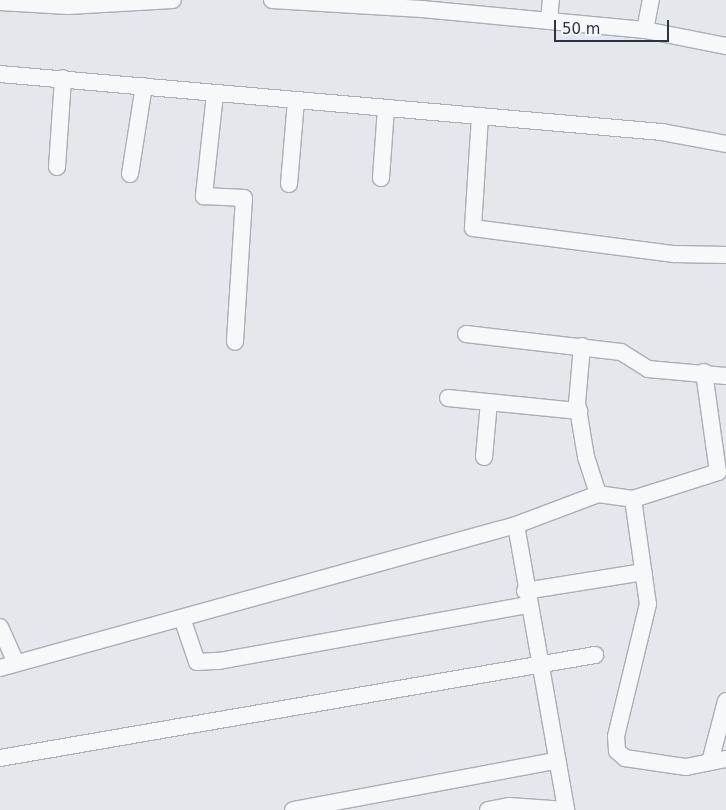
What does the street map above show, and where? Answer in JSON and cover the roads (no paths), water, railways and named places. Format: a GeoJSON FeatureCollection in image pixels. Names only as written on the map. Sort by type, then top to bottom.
{"type":"FeatureCollection","features":[{"type":"Feature","properties":{"kind":"street"},"geometry":{"type":"LineString","coordinates":[[0,2],[68,6],[173,0]]}},
{"type":"Feature","properties":{"kind":"street"},"geometry":{"type":"LineString","coordinates":[[272,0],[645,30],[726,46]]}},
{"type":"Feature","properties":{"kind":"street"},"geometry":{"type":"LineString","coordinates":[[549,21],[551,0]]}},
{"type":"Feature","properties":{"kind":"street"},"geometry":{"type":"LineString","coordinates":[[645,30],[651,0]]}},
{"type":"Feature","properties":{"kind":"street"},"geometry":{"type":"LineString","coordinates":[[0,74],[62,78],[296,102],[662,132],[726,144]]}},
{"type":"Feature","properties":{"kind":"street"},"geometry":{"type":"LineString","coordinates":[[57,167],[62,78]]}},
{"type":"Feature","properties":{"kind":"street"},"geometry":{"type":"LineString","coordinates":[[130,174],[144,86]]}},
{"type":"Feature","properties":{"kind":"street"},"geometry":{"type":"LineString","coordinates":[[215,94],[204,196],[244,198],[235,342]]}},
{"type":"Feature","properties":{"kind":"street"},"geometry":{"type":"LineString","coordinates":[[289,184],[296,102]]}},
{"type":"Feature","properties":{"kind":"street"},"geometry":{"type":"LineString","coordinates":[[381,178],[386,108]]}},
{"type":"Feature","properties":{"kind":"street"},"geometry":{"type":"LineString","coordinates":[[480,116],[473,228],[674,254],[726,255]]}},
{"type":"Feature","properties":{"kind":"street"},"geometry":{"type":"LineString","coordinates":[[466,334],[621,352],[648,369],[704,372],[726,376]]}},
{"type":"Feature","properties":{"kind":"street"},"geometry":{"type":"LineString","coordinates":[[582,346],[579,412],[586,456],[598,494]]}},
{"type":"Feature","properties":{"kind":"street"},"geometry":{"type":"LineString","coordinates":[[0,632],[8,666],[516,525],[598,494],[633,499],[722,469],[704,372]]}},
{"type":"Feature","properties":{"kind":"street"},"geometry":{"type":"LineString","coordinates":[[448,398],[579,412]]}},
{"type":"Feature","properties":{"kind":"street"},"geometry":{"type":"LineString","coordinates":[[484,457],[489,402]]}},
{"type":"Feature","properties":{"kind":"street"},"geometry":{"type":"LineString","coordinates":[[633,499],[648,604],[616,736],[617,751],[625,758],[686,767],[718,761],[726,701]]}},
{"type":"Feature","properties":{"kind":"street"},"geometry":{"type":"LineString","coordinates":[[488,810],[509,806],[566,810],[539,667],[516,525]]}},
{"type":"Feature","properties":{"kind":"street"},"geometry":{"type":"LineString","coordinates":[[182,618],[198,662],[219,661],[527,598],[643,572]]}},
{"type":"Feature","properties":{"kind":"street"},"geometry":{"type":"LineString","coordinates":[[0,758],[539,667],[595,655]]}},
{"type":"Feature","properties":{"kind":"street"},"geometry":{"type":"LineString","coordinates":[[293,810],[556,761]]}}]}
